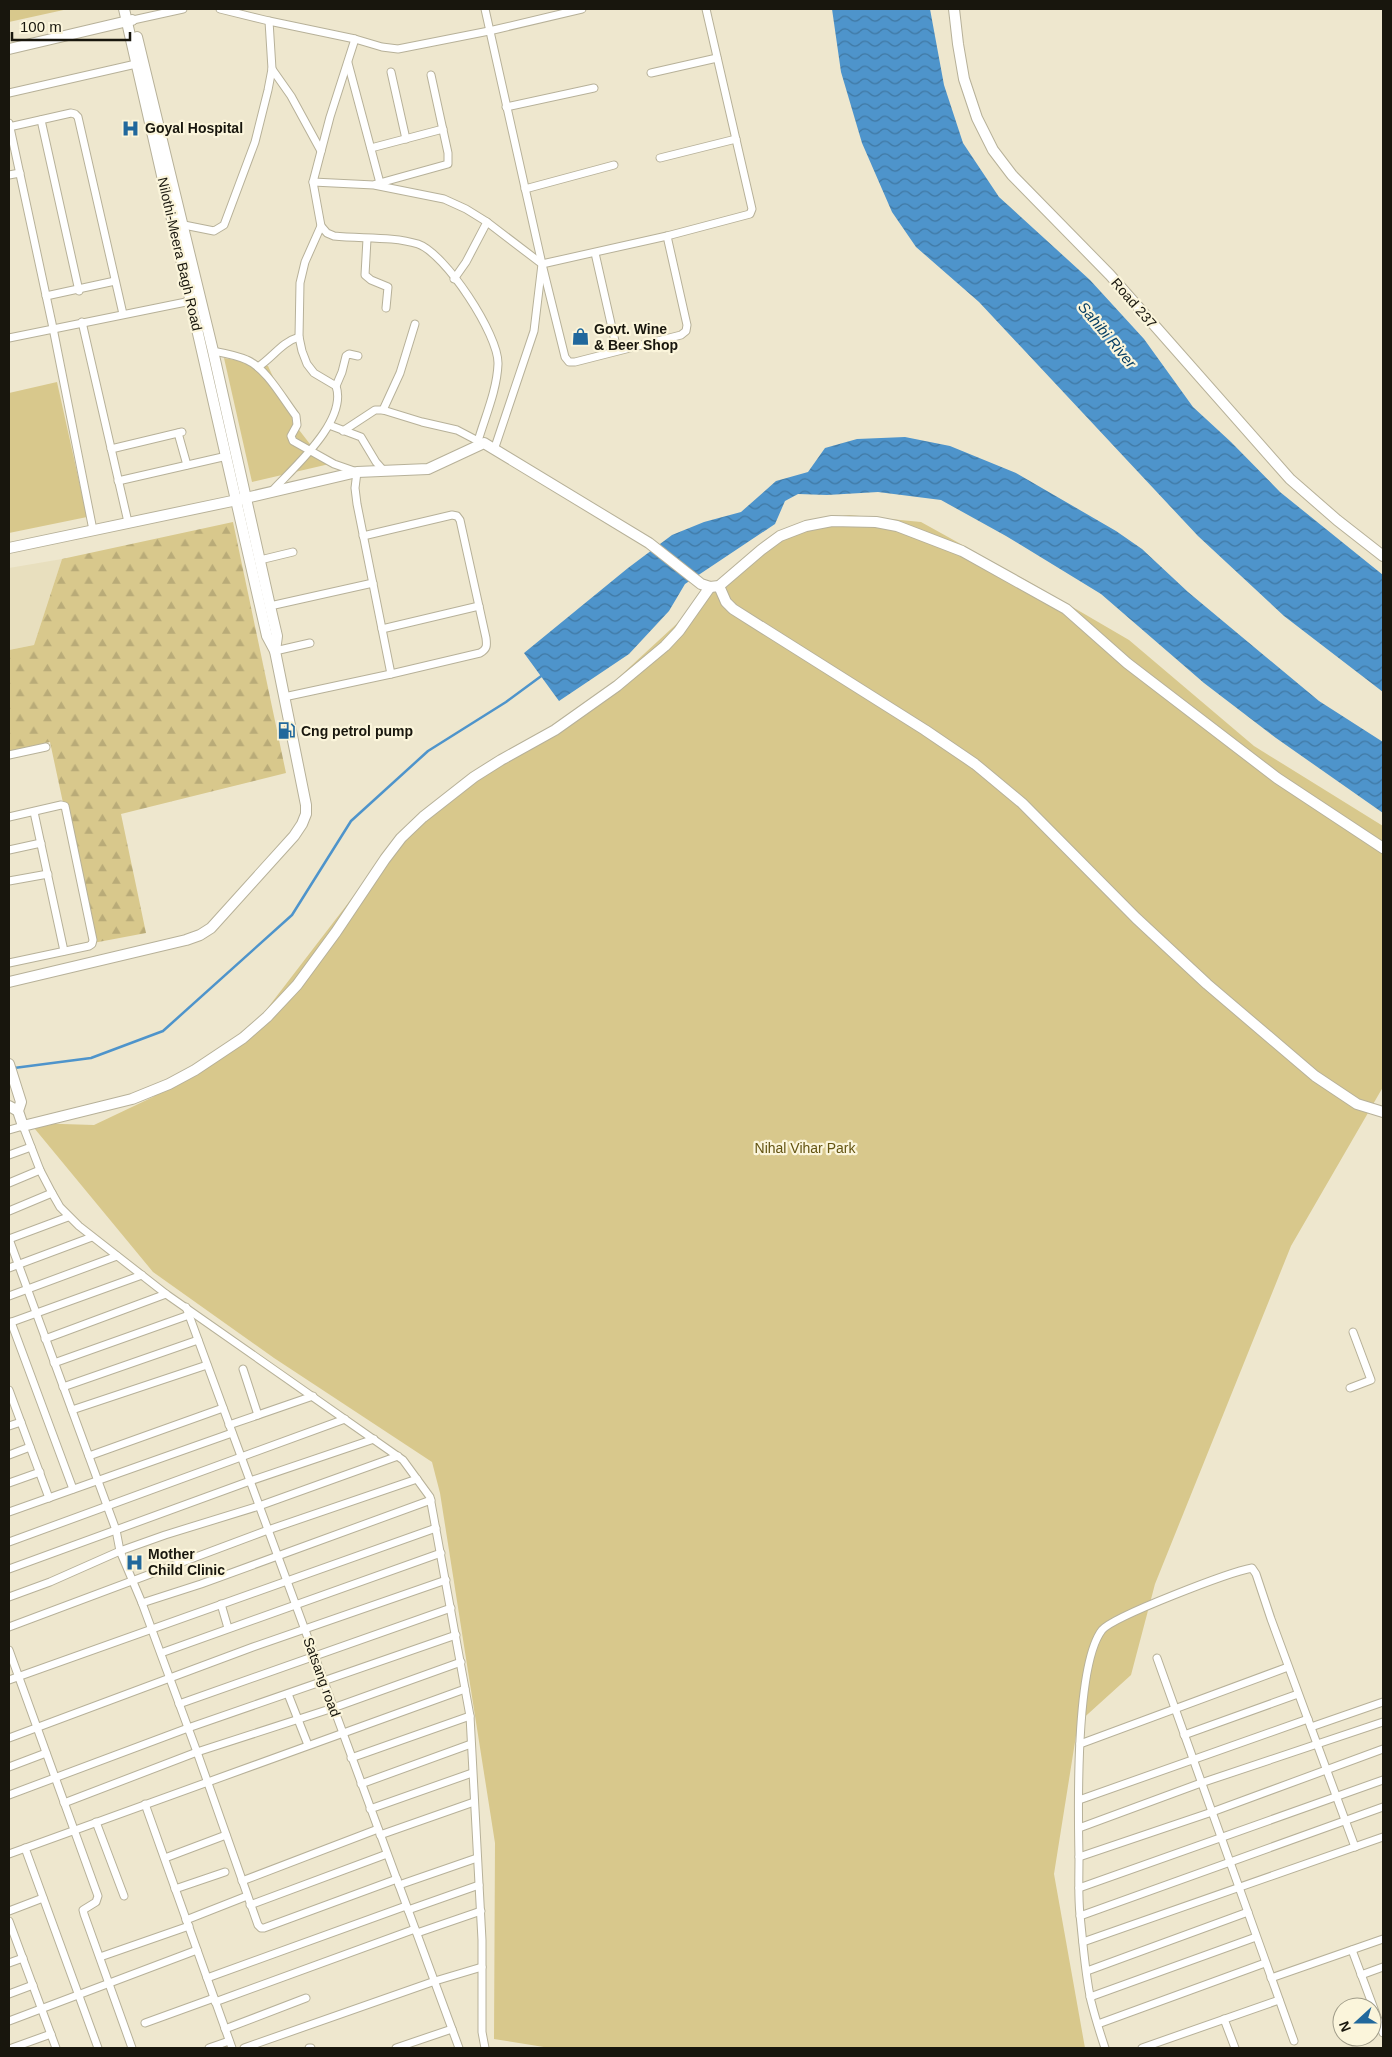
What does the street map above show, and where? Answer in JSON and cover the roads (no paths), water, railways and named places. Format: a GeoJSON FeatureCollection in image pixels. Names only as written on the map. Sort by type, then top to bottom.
{"type":"FeatureCollection","features":[{"type":"Feature","properties":{"kind":"street","name":"Nilothi-Meera Bagh Road"},"geometry":{"type":"LineString","coordinates":[[124,9],[130,20],[178,224],[191,301],[227,456],[241,499]]}},
{"type":"Feature","properties":{"kind":"street","name":"Nilothi-Meera Bagh Road"},"geometry":{"type":"LineString","coordinates":[[131,9],[130,20],[136,64],[213,351],[241,499]]}},
{"type":"Feature","properties":{"kind":"street"},"geometry":{"type":"LineString","coordinates":[[9,49],[183,9]]}},
{"type":"Feature","properties":{"kind":"street"},"geometry":{"type":"LineString","coordinates":[[220,9],[355,39],[382,47],[398,49],[490,31],[582,9]]}},
{"type":"Feature","properties":{"kind":"street"},"geometry":{"type":"LineString","coordinates":[[484,9],[542,264],[565,357],[569,362],[681,335],[686,331],[687,325],[667,236]]}},
{"type":"Feature","properties":{"kind":"street"},"geometry":{"type":"LineString","coordinates":[[313,182],[377,184],[444,199],[466,209],[486,222],[542,264],[667,236],[750,214],[752,209],[706,9]]}},
{"type":"Feature","properties":{"kind":"street","name":"Road 237"},"geometry":{"type":"LineString","coordinates":[[954,9],[964,79],[977,118],[992,150],[1012,175],[1110,275],[1290,479],[1337,520],[1383,556]]}},
{"type":"Feature","properties":{"kind":"street"},"geometry":{"type":"LineString","coordinates":[[178,224],[214,230],[220,229],[224,225],[255,142],[272,69],[269,21]]}},
{"type":"Feature","properties":{"kind":"street"},"geometry":{"type":"LineString","coordinates":[[9,548],[241,499],[357,472],[428,469],[481,442],[496,378],[498,362],[495,346],[488,328],[442,262],[432,252],[419,244],[334,236],[327,233],[321,226],[313,182],[355,39]]}},
{"type":"Feature","properties":{"kind":"street"},"geometry":{"type":"LineString","coordinates":[[651,73],[717,58]]}},
{"type":"Feature","properties":{"kind":"street"},"geometry":{"type":"LineString","coordinates":[[348,63],[371,148],[377,184]]}},
{"type":"Feature","properties":{"kind":"street"},"geometry":{"type":"LineString","coordinates":[[9,93],[136,64]]}},
{"type":"Feature","properties":{"kind":"street"},"geometry":{"type":"LineString","coordinates":[[272,69],[291,96],[321,151]]}},
{"type":"Feature","properties":{"kind":"street"},"geometry":{"type":"LineString","coordinates":[[391,72],[406,139]]}},
{"type":"Feature","properties":{"kind":"street"},"geometry":{"type":"LineString","coordinates":[[377,184],[448,164],[448,153],[431,75]]}},
{"type":"Feature","properties":{"kind":"street"},"geometry":{"type":"LineString","coordinates":[[506,107],[594,88]]}},
{"type":"Feature","properties":{"kind":"street"},"geometry":{"type":"LineString","coordinates":[[94,530],[9,126],[71,113],[75,114],[78,118],[123,314]]}},
{"type":"Feature","properties":{"kind":"street"},"geometry":{"type":"LineString","coordinates":[[40,120],[79,290]]}},
{"type":"Feature","properties":{"kind":"street"},"geometry":{"type":"LineString","coordinates":[[371,148],[443,129]]}},
{"type":"Feature","properties":{"kind":"street"},"geometry":{"type":"LineString","coordinates":[[660,158],[736,139]]}},
{"type":"Feature","properties":{"kind":"street"},"geometry":{"type":"LineString","coordinates":[[525,189],[614,165]]}},
{"type":"Feature","properties":{"kind":"street"},"geometry":{"type":"LineString","coordinates":[[9,175],[20,173]]}},
{"type":"Feature","properties":{"kind":"street"},"geometry":{"type":"LineString","coordinates":[[454,279],[466,262],[486,222]]}},
{"type":"Feature","properties":{"kind":"street"},"geometry":{"type":"LineString","coordinates":[[321,226],[305,262],[300,283],[299,337],[307,364],[314,373],[336,386]]}},
{"type":"Feature","properties":{"kind":"street"},"geometry":{"type":"LineString","coordinates":[[367,239],[365,275],[371,280],[388,287],[386,308]]}},
{"type":"Feature","properties":{"kind":"street"},"geometry":{"type":"LineString","coordinates":[[595,253],[617,350]]}},
{"type":"Feature","properties":{"kind":"street"},"geometry":{"type":"LineString","coordinates":[[494,450],[534,331],[542,264]]}},
{"type":"Feature","properties":{"kind":"street"},"geometry":{"type":"LineString","coordinates":[[46,296],[115,281]]}},
{"type":"Feature","properties":{"kind":"street"},"geometry":{"type":"LineString","coordinates":[[9,338],[191,301]]}},
{"type":"Feature","properties":{"kind":"street"},"geometry":{"type":"LineString","coordinates":[[82,322],[128,522]]}},
{"type":"Feature","properties":{"kind":"street"},"geometry":{"type":"LineString","coordinates":[[382,410],[400,373],[415,324]]}},
{"type":"Feature","properties":{"kind":"street"},"geometry":{"type":"LineString","coordinates":[[258,367],[287,342],[299,337]]}},
{"type":"Feature","properties":{"kind":"street"},"geometry":{"type":"LineString","coordinates":[[213,351],[248,360],[258,367],[296,416],[297,425],[291,439],[334,464],[357,472]]}},
{"type":"Feature","properties":{"kind":"street"},"geometry":{"type":"LineString","coordinates":[[272,491],[322,437],[329,425],[337,401],[336,386],[346,356],[349,354],[358,356]]}},
{"type":"Feature","properties":{"kind":"street"},"geometry":{"type":"LineString","coordinates":[[343,431],[376,410],[457,430],[481,442],[649,543],[710,585],[733,609],[925,730],[975,764],[1022,803],[1136,918],[1193,971],[1315,1076],[1357,1104],[1383,1112]]}},
{"type":"Feature","properties":{"kind":"street"},"geometry":{"type":"LineString","coordinates":[[329,425],[361,437],[384,471]]}},
{"type":"Feature","properties":{"kind":"street"},"geometry":{"type":"LineString","coordinates":[[111,449],[180,432],[187,465]]}},
{"type":"Feature","properties":{"kind":"street"},"geometry":{"type":"LineString","coordinates":[[118,481],[227,456]]}},
{"type":"Feature","properties":{"kind":"street"},"geometry":{"type":"LineString","coordinates":[[357,472],[355,488],[363,536],[391,674]]}},
{"type":"Feature","properties":{"kind":"street"},"geometry":{"type":"LineString","coordinates":[[241,499],[260,560],[277,636],[275,651]]}},
{"type":"Feature","properties":{"kind":"street"},"geometry":{"type":"LineString","coordinates":[[9,982],[186,940],[200,935],[211,928],[294,836],[306,814],[306,805],[275,651],[267,636],[241,499]]}},
{"type":"Feature","properties":{"kind":"street"},"geometry":{"type":"LineString","coordinates":[[284,697],[485,651],[487,645],[479,606],[460,520],[457,516],[452,515],[363,536]]}},
{"type":"Feature","properties":{"kind":"street"},"geometry":{"type":"LineString","coordinates":[[9,1130],[132,1099],[169,1084],[195,1070],[243,1038],[267,1017],[297,985],[336,932],[384,859],[401,838],[423,817],[474,777],[554,730],[617,686],[665,646],[679,631],[710,585],[780,536],[806,526],[832,521],[861,521],[897,526],[956,549],[1066,609],[1127,663],[1277,778],[1383,848]]}},
{"type":"Feature","properties":{"kind":"street"},"geometry":{"type":"LineString","coordinates":[[260,560],[293,552]]}},
{"type":"Feature","properties":{"kind":"street"},"geometry":{"type":"LineString","coordinates":[[270,606],[373,583]]}},
{"type":"Feature","properties":{"kind":"street"},"geometry":{"type":"LineString","coordinates":[[382,628],[479,606]]}},
{"type":"Feature","properties":{"kind":"street"},"geometry":{"type":"LineString","coordinates":[[275,651],[310,644]]}},
{"type":"Feature","properties":{"kind":"street"},"geometry":{"type":"LineString","coordinates":[[9,755],[46,748]]}},
{"type":"Feature","properties":{"kind":"street"},"geometry":{"type":"LineString","coordinates":[[9,817],[61,804],[66,809],[93,940],[89,946],[9,962]]}},
{"type":"Feature","properties":{"kind":"street"},"geometry":{"type":"LineString","coordinates":[[34,812],[64,951]]}},
{"type":"Feature","properties":{"kind":"street"},"geometry":{"type":"LineString","coordinates":[[9,850],[41,843]]}},
{"type":"Feature","properties":{"kind":"street"},"geometry":{"type":"LineString","coordinates":[[9,882],[48,874]]}},
{"type":"Feature","properties":{"kind":"street"},"geometry":{"type":"LineString","coordinates":[[10,1067],[21,1102],[18,1111],[31,1147],[52,1193],[68,1217],[166,1294],[186,1306],[398,1456],[403,1460],[431,1500],[470,1716],[481,1911],[482,2032],[485,2048]]}},
{"type":"Feature","properties":{"kind":"street"},"geometry":{"type":"LineString","coordinates":[[9,1106],[18,1111]]}},
{"type":"Feature","properties":{"kind":"street"},"geometry":{"type":"LineString","coordinates":[[9,1155],[31,1147]]}},
{"type":"Feature","properties":{"kind":"street"},"geometry":{"type":"LineString","coordinates":[[9,1183],[40,1170]]}},
{"type":"Feature","properties":{"kind":"street"},"geometry":{"type":"LineString","coordinates":[[9,1210],[52,1193]]}},
{"type":"Feature","properties":{"kind":"street"},"geometry":{"type":"LineString","coordinates":[[68,1217],[9,1239],[116,1530],[120,1551],[152,1628],[208,1781],[258,1925],[264,1928],[398,1882],[477,1858]]}},
{"type":"Feature","properties":{"kind":"street"},"geometry":{"type":"LineString","coordinates":[[9,1268],[92,1236]]}},
{"type":"Feature","properties":{"kind":"street"},"geometry":{"type":"LineString","coordinates":[[9,1296],[117,1256]]}},
{"type":"Feature","properties":{"kind":"street"},"geometry":{"type":"LineString","coordinates":[[73,1489],[10,1322],[142,1275]]}},
{"type":"Feature","properties":{"kind":"street"},"geometry":{"type":"LineString","coordinates":[[45,1339],[166,1294]]}},
{"type":"Feature","properties":{"kind":"street","name":"Satsang road"},"geometry":{"type":"LineString","coordinates":[[186,1306],[459,2048]]}},
{"type":"Feature","properties":{"kind":"street"},"geometry":{"type":"LineString","coordinates":[[54,1363],[189,1315]]}},
{"type":"Feature","properties":{"kind":"street"},"geometry":{"type":"LineString","coordinates":[[1350,1388],[1371,1380],[1353,1332]]}},
{"type":"Feature","properties":{"kind":"street"},"geometry":{"type":"LineString","coordinates":[[63,1387],[198,1340]]}},
{"type":"Feature","properties":{"kind":"street"},"geometry":{"type":"LineString","coordinates":[[72,1410],[208,1365]]}},
{"type":"Feature","properties":{"kind":"street"},"geometry":{"type":"LineString","coordinates":[[243,1370],[258,1415]]}},
{"type":"Feature","properties":{"kind":"street"},"geometry":{"type":"LineString","coordinates":[[10,1394],[49,1498]]}},
{"type":"Feature","properties":{"kind":"street"},"geometry":{"type":"LineString","coordinates":[[229,1425],[313,1396]]}},
{"type":"Feature","properties":{"kind":"street"},"geometry":{"type":"LineString","coordinates":[[89,1456],[223,1408]]}},
{"type":"Feature","properties":{"kind":"street"},"geometry":{"type":"LineString","coordinates":[[9,1542],[346,1419]]}},
{"type":"Feature","properties":{"kind":"street"},"geometry":{"type":"LineString","coordinates":[[9,1426],[21,1422]]}},
{"type":"Feature","properties":{"kind":"street"},"geometry":{"type":"LineString","coordinates":[[9,1512],[232,1433]]}},
{"type":"Feature","properties":{"kind":"street"},"geometry":{"type":"LineString","coordinates":[[9,1569],[374,1439]]}},
{"type":"Feature","properties":{"kind":"street"},"geometry":{"type":"LineString","coordinates":[[9,1455],[30,1447]]}},
{"type":"Feature","properties":{"kind":"street"},"geometry":{"type":"LineString","coordinates":[[9,1597],[50,1582],[120,1551],[259,1506],[398,1456]]}},
{"type":"Feature","properties":{"kind":"street"},"geometry":{"type":"LineString","coordinates":[[9,1484],[40,1472]]}},
{"type":"Feature","properties":{"kind":"street"},"geometry":{"type":"LineString","coordinates":[[9,1626],[268,1530],[417,1479]]}},
{"type":"Feature","properties":{"kind":"street"},"geometry":{"type":"LineString","coordinates":[[142,1603],[201,1584],[431,1500]]}},
{"type":"Feature","properties":{"kind":"street"},"geometry":{"type":"LineString","coordinates":[[9,1680],[436,1528]]}},
{"type":"Feature","properties":{"kind":"street"},"geometry":{"type":"LineString","coordinates":[[161,1653],[441,1553]]}},
{"type":"Feature","properties":{"kind":"street"},"geometry":{"type":"LineString","coordinates":[[1104,2048],[1090,1997],[1080,1916],[1079,1857],[1080,1744],[1086,1674],[1097,1640],[1103,1629],[1115,1621],[1169,1597],[1252,1568],[1256,1574],[1288,1667],[1355,1847]]}},
{"type":"Feature","properties":{"kind":"street"},"geometry":{"type":"LineString","coordinates":[[9,1738],[170,1678],[446,1580]]}},
{"type":"Feature","properties":{"kind":"street"},"geometry":{"type":"LineString","coordinates":[[221,1604],[228,1628]]}},
{"type":"Feature","properties":{"kind":"street"},"geometry":{"type":"LineString","coordinates":[[179,1704],[451,1608]]}},
{"type":"Feature","properties":{"kind":"street"},"geometry":{"type":"LineString","coordinates":[[9,1795],[188,1728],[456,1635]]}},
{"type":"Feature","properties":{"kind":"street"},"geometry":{"type":"LineString","coordinates":[[9,1650],[98,1896],[96,1902],[83,1910],[132,2048]]}},
{"type":"Feature","properties":{"kind":"street"},"geometry":{"type":"LineString","coordinates":[[1157,1658],[1294,2041]]}},
{"type":"Feature","properties":{"kind":"street"},"geometry":{"type":"LineString","coordinates":[[64,1802],[197,1752],[333,1708],[461,1662]]}},
{"type":"Feature","properties":{"kind":"street"},"geometry":{"type":"LineString","coordinates":[[1080,1744],[1288,1667]]}},
{"type":"Feature","properties":{"kind":"street"},"geometry":{"type":"LineString","coordinates":[[9,1854],[465,1689]]}},
{"type":"Feature","properties":{"kind":"street"},"geometry":{"type":"LineString","coordinates":[[288,1694],[308,1745]]}},
{"type":"Feature","properties":{"kind":"street"},"geometry":{"type":"LineString","coordinates":[[1184,1735],[1298,1694]]}},
{"type":"Feature","properties":{"kind":"street"},"geometry":{"type":"LineString","coordinates":[[1311,1727],[1383,1702]]}},
{"type":"Feature","properties":{"kind":"street"},"geometry":{"type":"LineString","coordinates":[[351,1758],[470,1716]]}},
{"type":"Feature","properties":{"kind":"street"},"geometry":{"type":"LineString","coordinates":[[1079,1800],[1308,1719]]}},
{"type":"Feature","properties":{"kind":"street"},"geometry":{"type":"LineString","coordinates":[[1079,1828],[1201,1783],[1383,1722]]}},
{"type":"Feature","properties":{"kind":"street"},"geometry":{"type":"LineString","coordinates":[[361,1784],[471,1744]]}},
{"type":"Feature","properties":{"kind":"street"},"geometry":{"type":"LineString","coordinates":[[1079,1857],[1212,1812],[1383,1749]]}},
{"type":"Feature","properties":{"kind":"street"},"geometry":{"type":"LineString","coordinates":[[9,1767],[46,1753]]}},
{"type":"Feature","properties":{"kind":"street"},"geometry":{"type":"LineString","coordinates":[[370,1809],[472,1773]]}},
{"type":"Feature","properties":{"kind":"street"},"geometry":{"type":"LineString","coordinates":[[1080,1888],[1383,1780]]}},
{"type":"Feature","properties":{"kind":"street"},"geometry":{"type":"LineString","coordinates":[[242,1881],[379,1832],[474,1802]]}},
{"type":"Feature","properties":{"kind":"street"},"geometry":{"type":"LineString","coordinates":[[145,1804],[230,2044],[209,2048]]}},
{"type":"Feature","properties":{"kind":"street"},"geometry":{"type":"LineString","coordinates":[[1080,1916],[1383,1807]]}},
{"type":"Feature","properties":{"kind":"street"},"geometry":{"type":"LineString","coordinates":[[96,1822],[124,1896]]}},
{"type":"Feature","properties":{"kind":"street"},"geometry":{"type":"LineString","coordinates":[[165,1858],[226,1835]]}},
{"type":"Feature","properties":{"kind":"street"},"geometry":{"type":"LineString","coordinates":[[1084,1942],[1383,1837]]}},
{"type":"Feature","properties":{"kind":"street"},"geometry":{"type":"LineString","coordinates":[[25,1848],[98,2048]]}},
{"type":"Feature","properties":{"kind":"street"},"geometry":{"type":"LineString","coordinates":[[250,1905],[387,1854]]}},
{"type":"Feature","properties":{"kind":"street"},"geometry":{"type":"LineString","coordinates":[[175,1889],[225,1872]]}},
{"type":"Feature","properties":{"kind":"street"},"geometry":{"type":"LineString","coordinates":[[207,1978],[407,1908],[479,1885]]}},
{"type":"Feature","properties":{"kind":"street"},"geometry":{"type":"LineString","coordinates":[[100,1957],[187,1923],[247,1896]]}},
{"type":"Feature","properties":{"kind":"street"},"geometry":{"type":"LineString","coordinates":[[9,1911],[43,1898]]}},
{"type":"Feature","properties":{"kind":"street"},"geometry":{"type":"LineString","coordinates":[[145,2024],[416,1931],[481,1911]]}},
{"type":"Feature","properties":{"kind":"street"},"geometry":{"type":"LineString","coordinates":[[1087,1971],[1248,1912]]}},
{"type":"Feature","properties":{"kind":"street"},"geometry":{"type":"LineString","coordinates":[[9,1921],[56,2048]]}},
{"type":"Feature","properties":{"kind":"street"},"geometry":{"type":"LineString","coordinates":[[1090,1997],[1256,1936]]}},
{"type":"Feature","properties":{"kind":"street"},"geometry":{"type":"LineString","coordinates":[[1271,1978],[1383,1939]]}},
{"type":"Feature","properties":{"kind":"street"},"geometry":{"type":"LineString","coordinates":[[9,2021],[197,1950]]}},
{"type":"Feature","properties":{"kind":"street"},"geometry":{"type":"LineString","coordinates":[[1352,1950],[1372,1997]]}},
{"type":"Feature","properties":{"kind":"street"},"geometry":{"type":"LineString","coordinates":[[9,1963],[23,1958]]}},
{"type":"Feature","properties":{"kind":"street"},"geometry":{"type":"LineString","coordinates":[[1098,2024],[1266,1963]]}},
{"type":"Feature","properties":{"kind":"street"},"geometry":{"type":"LineString","coordinates":[[244,2048],[435,1981],[482,1967]]}},
{"type":"Feature","properties":{"kind":"street"},"geometry":{"type":"LineString","coordinates":[[1361,1974],[1383,1967]]}},
{"type":"Feature","properties":{"kind":"street"},"geometry":{"type":"LineString","coordinates":[[9,1994],[33,1985]]}},
{"type":"Feature","properties":{"kind":"street"},"geometry":{"type":"LineString","coordinates":[[225,2029],[306,1998]]}},
{"type":"Feature","properties":{"kind":"street"},"geometry":{"type":"LineString","coordinates":[[1142,2048],[1279,2000]]}},
{"type":"Feature","properties":{"kind":"street"},"geometry":{"type":"LineString","coordinates":[[1224,2019],[1235,2048]]}},
{"type":"Feature","properties":{"kind":"street"},"geometry":{"type":"LineString","coordinates":[[396,2048],[452,2029]]}},
{"type":"Feature","properties":{"kind":"street"},"geometry":{"type":"LineString","coordinates":[[12,2048],[51,2034]]}},
{"type":"Feature","properties":{"kind":"water","name":"Sahibi River"},"geometry":{"type":"Polygon","coordinates":[[[832,9],[930,9],[944,85],[963,143],[999,197],[1090,280],[1144,339],[1193,407],[1231,442],[1280,492],[1383,575],[1383,692],[1284,616],[1198,536],[979,302],[916,247],[892,212],[862,143],[841,72],[832,9]]]}},
{"type":"Feature","properties":{"kind":"water"},"geometry":{"type":"Polygon","coordinates":[[[905,437],[950,446],[1016,473],[1116,531],[1142,549],[1188,592],[1319,701],[1383,742],[1383,813],[1276,738],[1204,683],[1101,594],[1006,536],[941,500],[878,492],[827,495],[798,494],[785,501],[775,524],[685,584],[669,611],[629,654],[559,701],[524,653],[628,568],[672,535],[704,522],[741,512],[776,481],[808,472],[825,448],[857,439],[905,437]]]}},
{"type":"Feature","properties":{"kind":"waterway"},"geometry":{"type":"LineString","coordinates":[[14,1068],[91,1058],[163,1031],[292,915],[351,821],[428,751],[506,702],[544,674]]}},
{"type":"Feature","properties":{"kind":"place","name":"Goyal Hospital"},"geometry":{"type":"Point","coordinates":[131,128]}},
{"type":"Feature","properties":{"kind":"place","name":"Govt. Wine & Beer Shop"},"geometry":{"type":"Point","coordinates":[580,337]}},
{"type":"Feature","properties":{"kind":"place","name":"Cng petrol pump"},"geometry":{"type":"Point","coordinates":[287,731]}},
{"type":"Feature","properties":{"kind":"place","name":"Mother Child Clinic"},"geometry":{"type":"Point","coordinates":[134,1562]}},
{"type":"Feature","properties":{"kind":"park label","name":"Nihal Vihar Park"},"geometry":{"type":"Point","coordinates":[805,1148]}}]}
